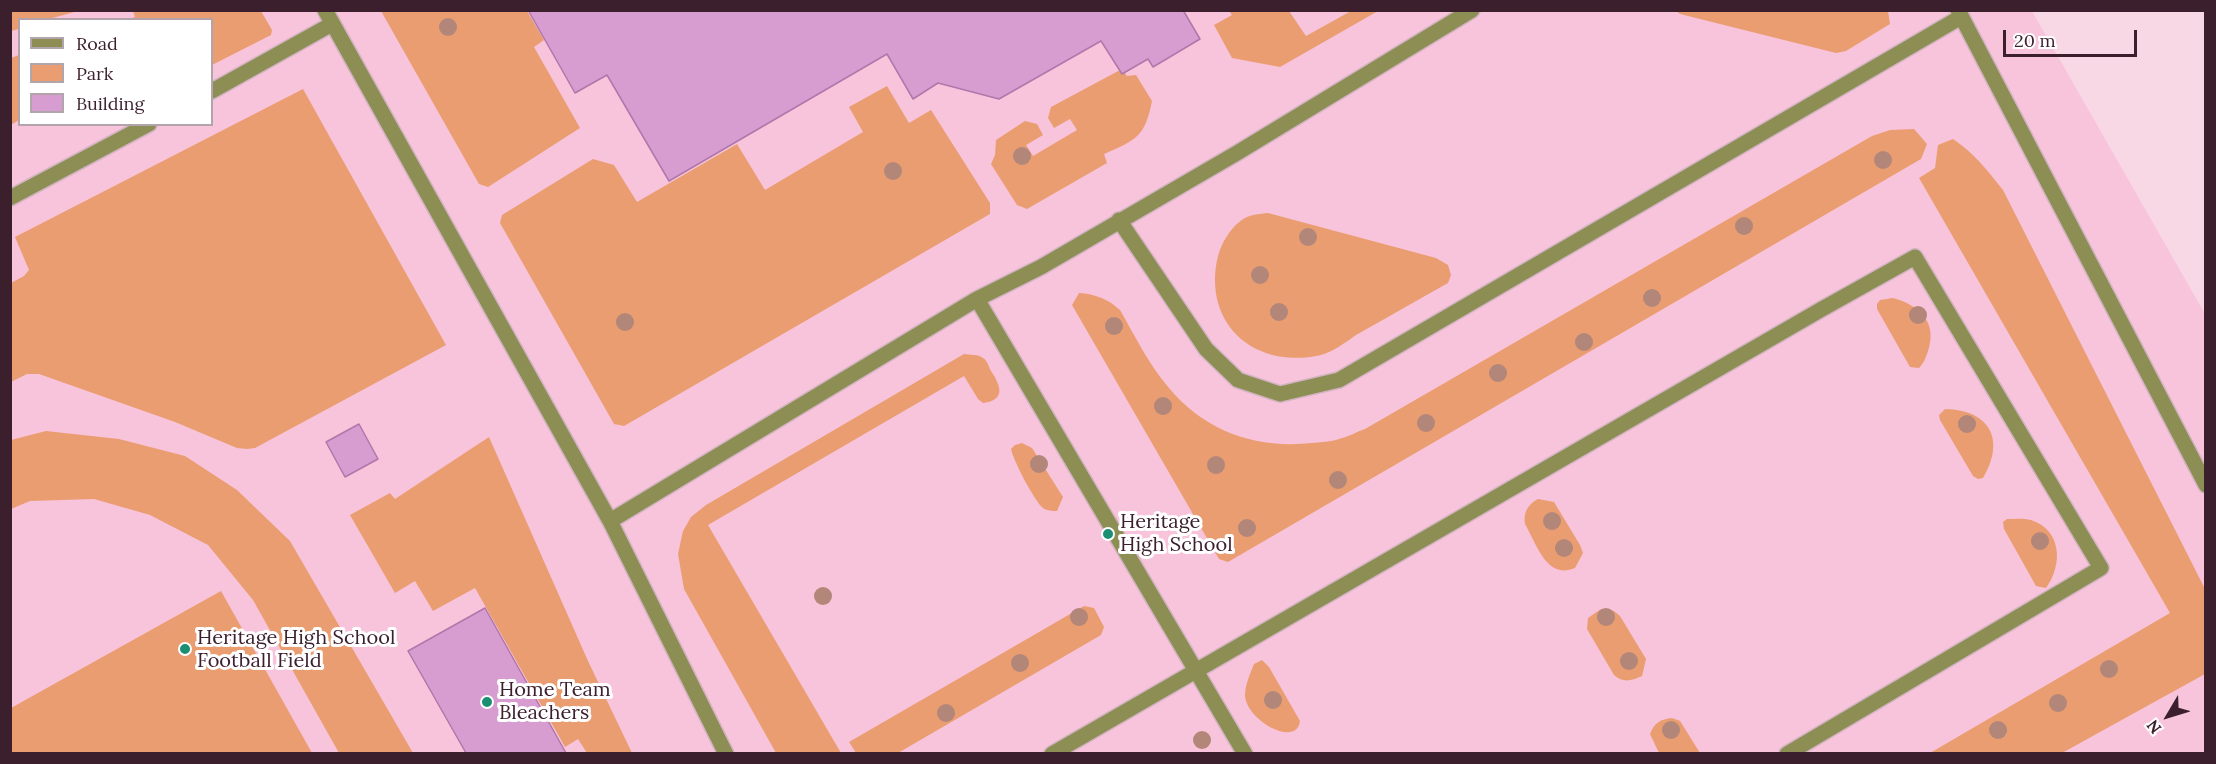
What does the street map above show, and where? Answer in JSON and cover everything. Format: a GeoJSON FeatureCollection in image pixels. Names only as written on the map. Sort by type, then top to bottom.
{"type":"FeatureCollection","features":[{"type":"Feature","properties":{"kind":"street"},"geometry":{"type":"LineString","coordinates":[[325,10],[610,521],[726,753]]}},
{"type":"Feature","properties":{"kind":"street"},"geometry":{"type":"LineString","coordinates":[[610,521],[977,299],[1041,267],[1237,153],[1472,10]]}},
{"type":"Feature","properties":{"kind":"street"},"geometry":{"type":"LineString","coordinates":[[1119,220],[1206,349],[1238,380],[1280,394],[1339,380],[1960,14],[2205,485]]}},
{"type":"Feature","properties":{"kind":"street"},"geometry":{"type":"LineString","coordinates":[[213,90],[332,24]]}},
{"type":"Feature","properties":{"kind":"street"},"geometry":{"type":"LineString","coordinates":[[10,198],[144,126]]}},
{"type":"Feature","properties":{"kind":"street"},"geometry":{"type":"LineString","coordinates":[[1052,753],[1915,257],[2101,568],[1787,753]]}},
{"type":"Feature","properties":{"kind":"street"},"geometry":{"type":"LineString","coordinates":[[977,299],[1245,753]]}},
{"type":"Feature","properties":{"kind":"shaded area","name":"Heritage High School"},"geometry":{"type":"Polygon","coordinates":[[[10,11],[2032,11],[2205,314],[2205,753],[11,753],[10,11]]]}},
{"type":"Feature","properties":{"kind":"green space"},"geometry":{"type":"Polygon","coordinates":[[[11,10],[78,10],[53,18],[18,18],[18,29],[11,31],[11,10]]]}},
{"type":"Feature","properties":{"kind":"green space"},"geometry":{"type":"Polygon","coordinates":[[[133,11],[261,11],[272,30],[271,35],[213,64],[213,18],[132,18],[135,17],[133,11]]]}},
{"type":"Feature","properties":{"kind":"green space"},"geometry":{"type":"Polygon","coordinates":[[[381,11],[527,11],[544,40],[534,47],[580,128],[488,187],[479,184],[381,11]]]}},
{"type":"Feature","properties":{"kind":"green space"},"geometry":{"type":"Polygon","coordinates":[[[1229,11],[1289,11],[1306,36],[1351,11],[1378,11],[1280,67],[1232,58],[1214,25],[1232,15],[1229,11]]]}},
{"type":"Feature","properties":{"kind":"green space"},"geometry":{"type":"Polygon","coordinates":[[[1676,11],[1888,11],[1890,24],[1846,51],[1836,53],[1680,14],[1676,11]]]}},
{"type":"Feature","properties":{"kind":"green space"},"geometry":{"type":"Polygon","coordinates":[[[18,55],[18,121],[11,125],[11,58],[18,55]]]}},
{"type":"Feature","properties":{"kind":"green space"},"geometry":{"type":"Polygon","coordinates":[[[1122,69],[1127,76],[1136,75],[1152,101],[1142,130],[1131,141],[1104,154],[1107,163],[1027,209],[1017,205],[991,164],[995,155],[996,140],[1025,121],[1037,124],[1043,135],[1026,145],[1033,156],[1077,130],[1070,119],[1054,128],[1048,118],[1051,107],[1122,69]]]}},
{"type":"Feature","properties":{"kind":"green space"},"geometry":{"type":"Polygon","coordinates":[[[887,86],[909,123],[931,110],[990,203],[990,214],[624,426],[614,424],[500,223],[502,215],[593,159],[614,165],[637,202],[737,144],[765,190],[863,132],[849,107],[887,86]]]}},
{"type":"Feature","properties":{"kind":"green space"},"geometry":{"type":"Polygon","coordinates":[[[303,89],[446,345],[255,448],[247,449],[237,448],[175,422],[39,374],[27,374],[11,382],[11,283],[24,276],[29,270],[15,237],[303,89]]]}},
{"type":"Feature","properties":{"kind":"green space"},"geometry":{"type":"Polygon","coordinates":[[[1914,129],[1927,144],[1921,159],[1228,562],[1219,559],[1072,305],[1079,293],[1101,298],[1120,310],[1149,360],[1169,388],[1199,416],[1216,426],[1252,440],[1271,443],[1333,441],[1365,429],[1872,136],[1890,130],[1914,129]]]}},
{"type":"Feature","properties":{"kind":"green space"},"geometry":{"type":"Polygon","coordinates":[[[1953,139],[1974,156],[2003,190],[2205,589],[2205,674],[2062,753],[1930,753],[2170,613],[1919,178],[1935,168],[1938,145],[1953,139]]]}},
{"type":"Feature","properties":{"kind":"green space"},"geometry":{"type":"Polygon","coordinates":[[[1268,213],[1436,258],[1448,265],[1451,275],[1448,283],[1326,354],[1300,358],[1281,357],[1262,352],[1246,343],[1233,331],[1223,315],[1217,297],[1215,276],[1220,249],[1233,228],[1248,217],[1268,213]]]}},
{"type":"Feature","properties":{"kind":"green space"},"geometry":{"type":"Polygon","coordinates":[[[1893,298],[1918,310],[1928,323],[1930,341],[1928,351],[1919,368],[1910,367],[1877,309],[1880,300],[1893,298]]]}},
{"type":"Feature","properties":{"kind":"green space"},"geometry":{"type":"Polygon","coordinates":[[[964,354],[979,356],[986,360],[999,387],[998,396],[995,399],[983,403],[964,376],[708,525],[841,753],[776,753],[684,589],[678,554],[683,531],[691,517],[706,505],[964,354]]]}},
{"type":"Feature","properties":{"kind":"green space"},"geometry":{"type":"Polygon","coordinates":[[[1945,409],[1973,415],[1983,421],[1990,430],[1993,451],[1983,478],[1978,479],[1973,476],[1940,420],[1939,415],[1945,409]]]}},
{"type":"Feature","properties":{"kind":"green space"},"geometry":{"type":"Polygon","coordinates":[[[46,431],[119,439],[185,456],[237,490],[290,541],[413,753],[339,753],[253,600],[208,545],[150,515],[94,499],[30,501],[11,509],[11,440],[46,431]]]}},
{"type":"Feature","properties":{"kind":"green space"},"geometry":{"type":"Polygon","coordinates":[[[489,437],[588,661],[632,753],[587,753],[578,739],[565,747],[475,588],[433,611],[415,581],[395,593],[350,515],[390,493],[395,499],[489,437]]]}},
{"type":"Feature","properties":{"kind":"green space"},"geometry":{"type":"Polygon","coordinates":[[[1022,443],[1032,448],[1063,497],[1057,511],[1043,508],[1025,480],[1011,449],[1022,443]]]}},
{"type":"Feature","properties":{"kind":"green space"},"geometry":{"type":"Polygon","coordinates":[[[1538,499],[1554,502],[1580,545],[1583,553],[1575,568],[1565,570],[1550,565],[1534,541],[1525,524],[1525,516],[1529,506],[1538,499]]]}},
{"type":"Feature","properties":{"kind":"green space"},"geometry":{"type":"Polygon","coordinates":[[[2007,519],[2031,520],[2041,525],[2054,540],[2057,559],[2052,579],[2046,588],[2036,586],[2004,529],[2003,522],[2007,519]]]}},
{"type":"Feature","properties":{"kind":"green space","name":"Heritage High School Football Field"},"geometry":{"type":"Polygon","coordinates":[[[221,591],[312,753],[11,753],[11,708],[221,591]]]}},
{"type":"Feature","properties":{"kind":"green space"},"geometry":{"type":"Polygon","coordinates":[[[1084,606],[1094,608],[1104,627],[1101,635],[898,753],[856,753],[849,742],[1084,606]]]}},
{"type":"Feature","properties":{"kind":"green space"},"geometry":{"type":"Polygon","coordinates":[[[1601,609],[1614,611],[1620,616],[1646,659],[1642,676],[1627,680],[1614,675],[1587,629],[1588,618],[1601,609]]]}},
{"type":"Feature","properties":{"kind":"green space"},"geometry":{"type":"Polygon","coordinates":[[[1262,660],[1269,667],[1300,721],[1297,729],[1282,732],[1272,728],[1262,722],[1248,705],[1245,696],[1248,680],[1254,664],[1262,660]]]}},
{"type":"Feature","properties":{"kind":"green space"},"geometry":{"type":"Polygon","coordinates":[[[1672,718],[1680,721],[1700,753],[1659,753],[1650,734],[1658,722],[1672,718]]]}},
{"type":"Feature","properties":{"kind":"building"},"geometry":{"type":"Polygon","coordinates":[[[528,10],[1183,10],[1200,39],[1153,67],[1148,59],[1122,74],[1101,41],[999,99],[938,83],[913,99],[887,54],[669,181],[607,75],[575,93],[528,10]]]}},
{"type":"Feature","properties":{"kind":"building"},"geometry":{"type":"Polygon","coordinates":[[[359,424],[378,459],[345,477],[326,442],[359,424]]]}},
{"type":"Feature","properties":{"kind":"building","name":"Home Team Bleachers"},"geometry":{"type":"Polygon","coordinates":[[[485,608],[566,753],[466,753],[408,651],[485,608]]]}},
{"type":"Feature","properties":{"kind":"place","name":"Heritage High School"},"geometry":{"type":"Point","coordinates":[1108,534]}},
{"type":"Feature","properties":{"kind":"place","name":"Heritage High School Football Field"},"geometry":{"type":"Point","coordinates":[185,649]}},
{"type":"Feature","properties":{"kind":"place","name":"Home Team Bleachers"},"geometry":{"type":"Point","coordinates":[487,702]}}]}
